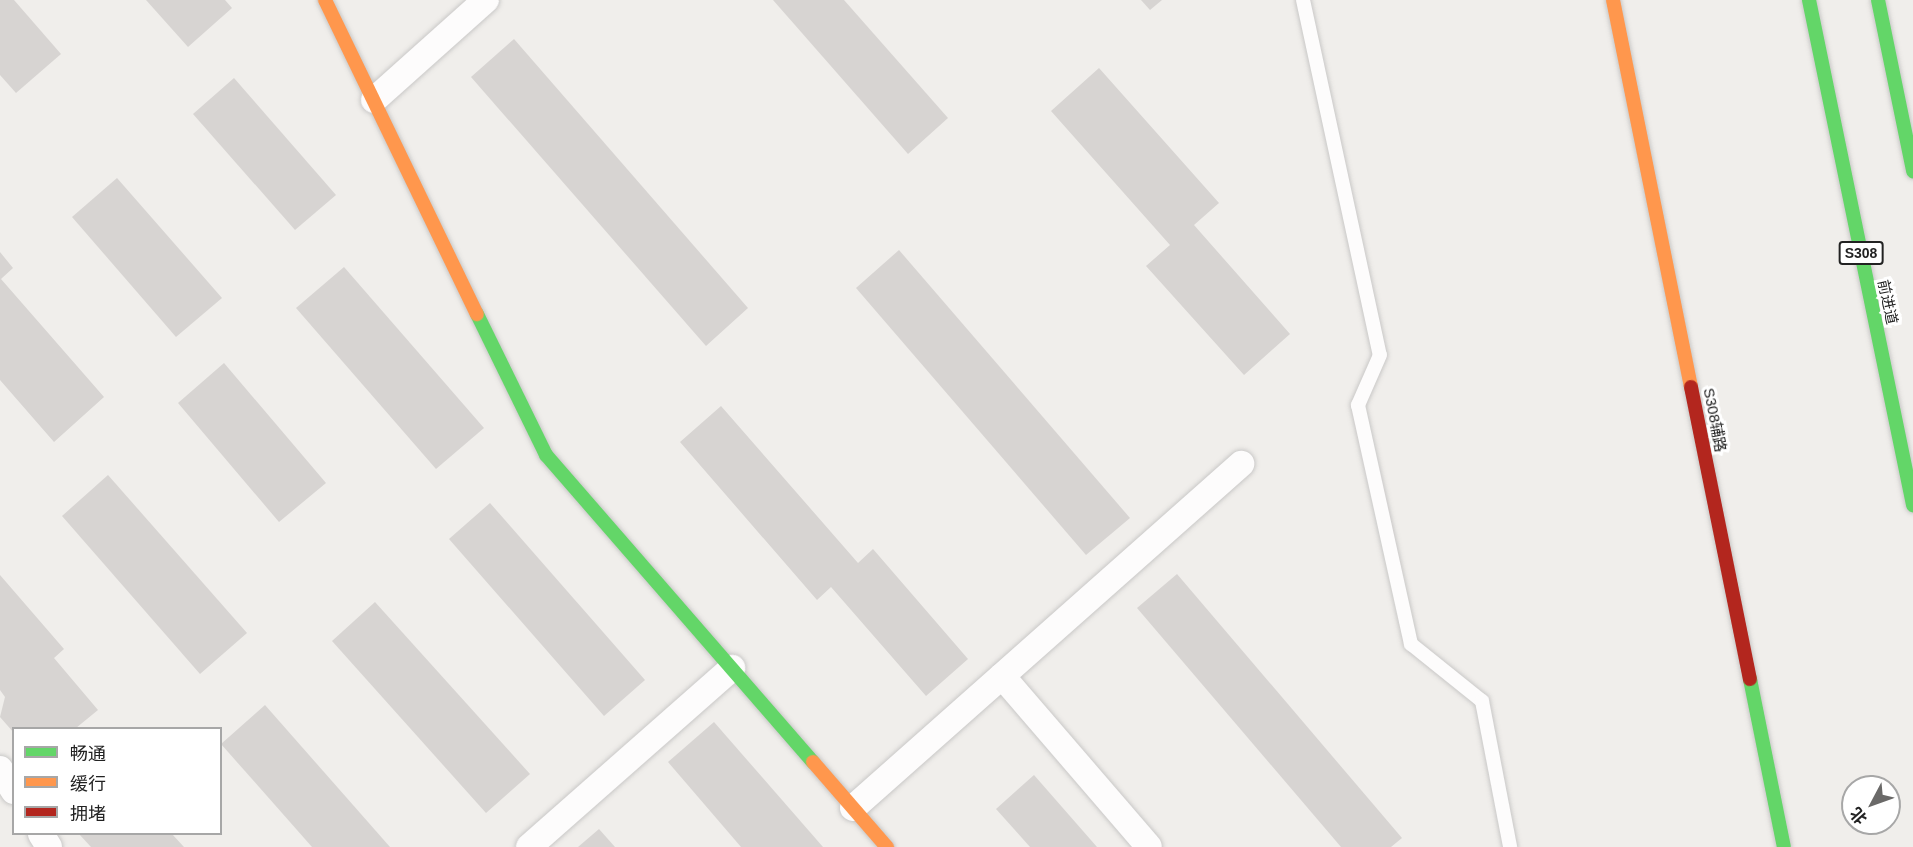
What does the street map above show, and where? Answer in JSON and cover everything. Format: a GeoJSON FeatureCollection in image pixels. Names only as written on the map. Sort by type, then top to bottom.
{"type":"FeatureCollection","features":[{"type":"Feature","properties":{"kind":"main road"},"geometry":{"type":"LineString","coordinates":[[325,0],[546,455],[887,847]]}},
{"type":"Feature","properties":{"kind":"main road","name":"S308辅路"},"geometry":{"type":"LineString","coordinates":[[1613,0],[1784,847]]}},
{"type":"Feature","properties":{"kind":"main road","name":"前进道"},"geometry":{"type":"LineString","coordinates":[[1809,0],[1913,506]]}},
{"type":"Feature","properties":{"kind":"main road"},"geometry":{"type":"LineString","coordinates":[[1878,0],[1913,171]]}},
{"type":"Feature","properties":{"kind":"street"},"geometry":{"type":"LineString","coordinates":[[374,100],[486,0]]}},
{"type":"Feature","properties":{"kind":"street"},"geometry":{"type":"LineString","coordinates":[[853,808],[1241,464]]}},
{"type":"Feature","properties":{"kind":"street"},"geometry":{"type":"LineString","coordinates":[[530,847],[732,668]]}},
{"type":"Feature","properties":{"kind":"street"},"geometry":{"type":"LineString","coordinates":[[1002,676],[1149,847]]}},
{"type":"Feature","properties":{"kind":"street"},"geometry":{"type":"LineString","coordinates":[[0,769],[12,788]]}},
{"type":"Feature","properties":{"kind":"lane"},"geometry":{"type":"LineString","coordinates":[[1303,0],[1380,355],[1358,405],[1411,644],[1482,701],[1509,847]]}},
{"type":"Feature","properties":{"kind":"building"},"geometry":{"type":"Polygon","coordinates":[[[0,0],[14,0],[61,54],[16,93],[0,75],[0,0]]]}},
{"type":"Feature","properties":{"kind":"building"},"geometry":{"type":"Polygon","coordinates":[[[146,0],[225,0],[232,8],[188,47],[146,0]]]}},
{"type":"Feature","properties":{"kind":"building"},"geometry":{"type":"Polygon","coordinates":[[[773,0],[844,0],[948,118],[908,154],[773,0]]]}},
{"type":"Feature","properties":{"kind":"building"},"geometry":{"type":"Polygon","coordinates":[[[1141,0],[1162,0],[1150,10],[1141,0]]]}},
{"type":"Feature","properties":{"kind":"building"},"geometry":{"type":"Polygon","coordinates":[[[514,39],[748,308],[706,346],[471,77],[514,39]]]}},
{"type":"Feature","properties":{"kind":"building"},"geometry":{"type":"Polygon","coordinates":[[[1099,68],[1219,203],[1194,225],[1290,334],[1244,375],[1146,266],[1170,245],[1051,111],[1099,68]]]}},
{"type":"Feature","properties":{"kind":"building"},"geometry":{"type":"Polygon","coordinates":[[[234,78],[336,195],[295,230],[193,114],[234,78]]]}},
{"type":"Feature","properties":{"kind":"building"},"geometry":{"type":"Polygon","coordinates":[[[117,178],[222,298],[176,337],[72,217],[117,178]]]}},
{"type":"Feature","properties":{"kind":"building"},"geometry":{"type":"Polygon","coordinates":[[[899,250],[1130,518],[1086,555],[856,288],[899,250]]]}},
{"type":"Feature","properties":{"kind":"building"},"geometry":{"type":"Polygon","coordinates":[[[0,252],[13,268],[1,279],[104,397],[54,442],[0,380],[0,252]]]}},
{"type":"Feature","properties":{"kind":"building"},"geometry":{"type":"Polygon","coordinates":[[[344,267],[484,428],[436,469],[296,308],[344,267]]]}},
{"type":"Feature","properties":{"kind":"building"},"geometry":{"type":"Polygon","coordinates":[[[224,363],[326,483],[279,522],[178,403],[224,363]]]}},
{"type":"Feature","properties":{"kind":"building"},"geometry":{"type":"Polygon","coordinates":[[[721,406],[858,563],[873,549],[968,659],[926,696],[831,587],[817,600],[680,442],[721,406]]]}},
{"type":"Feature","properties":{"kind":"building"},"geometry":{"type":"Polygon","coordinates":[[[108,475],[247,633],[200,674],[62,516],[108,475]]]}},
{"type":"Feature","properties":{"kind":"building"},"geometry":{"type":"Polygon","coordinates":[[[490,503],[645,680],[604,716],[449,539],[490,503]]]}},
{"type":"Feature","properties":{"kind":"building"},"geometry":{"type":"Polygon","coordinates":[[[1177,574],[1402,838],[1391,847],[1341,847],[1137,608],[1177,574]]]}},
{"type":"Feature","properties":{"kind":"building"},"geometry":{"type":"Polygon","coordinates":[[[0,575],[64,649],[54,658],[98,710],[77,727],[12,727],[12,731],[0,717],[5,697],[0,690],[0,575]]]}},
{"type":"Feature","properties":{"kind":"building"},"geometry":{"type":"Polygon","coordinates":[[[375,602],[530,774],[486,813],[332,641],[375,602]]]}},
{"type":"Feature","properties":{"kind":"building"},"geometry":{"type":"Polygon","coordinates":[[[265,705],[390,847],[312,847],[222,743],[265,705]]]}},
{"type":"Feature","properties":{"kind":"building"},"geometry":{"type":"Polygon","coordinates":[[[714,722],[823,847],[741,847],[668,762],[714,722]]]}},
{"type":"Feature","properties":{"kind":"building"},"geometry":{"type":"Polygon","coordinates":[[[1034,775],[1097,847],[1030,847],[996,809],[1034,775]]]}},
{"type":"Feature","properties":{"kind":"building"},"geometry":{"type":"Polygon","coordinates":[[[599,829],[615,847],[578,847],[599,829]]]}},
{"type":"Feature","properties":{"kind":"building"},"geometry":{"type":"Polygon","coordinates":[[[80,835],[173,835],[184,847],[91,847],[80,835]]]}},
{"type":"Feature","properties":{"kind":"traffic: fast"},"geometry":{"type":"LineString","coordinates":[[1809,0],[1913,505]]}},
{"type":"Feature","properties":{"kind":"traffic: fast"},"geometry":{"type":"LineString","coordinates":[[1878,0],[1913,171]]}},
{"type":"Feature","properties":{"kind":"traffic: fast"},"geometry":{"type":"LineString","coordinates":[[477,314],[546,455],[813,762]]}},
{"type":"Feature","properties":{"kind":"traffic: fast"},"geometry":{"type":"LineString","coordinates":[[1750,679],[1784,847]]}},
{"type":"Feature","properties":{"kind":"traffic: slow"},"geometry":{"type":"LineString","coordinates":[[325,0],[477,314]]}},
{"type":"Feature","properties":{"kind":"traffic: slow"},"geometry":{"type":"LineString","coordinates":[[1613,0],[1691,387]]}},
{"type":"Feature","properties":{"kind":"traffic: slow"},"geometry":{"type":"LineString","coordinates":[[813,762],[887,847]]}},
{"type":"Feature","properties":{"kind":"traffic: jam"},"geometry":{"type":"LineString","coordinates":[[1691,387],[1750,679]]}}]}
